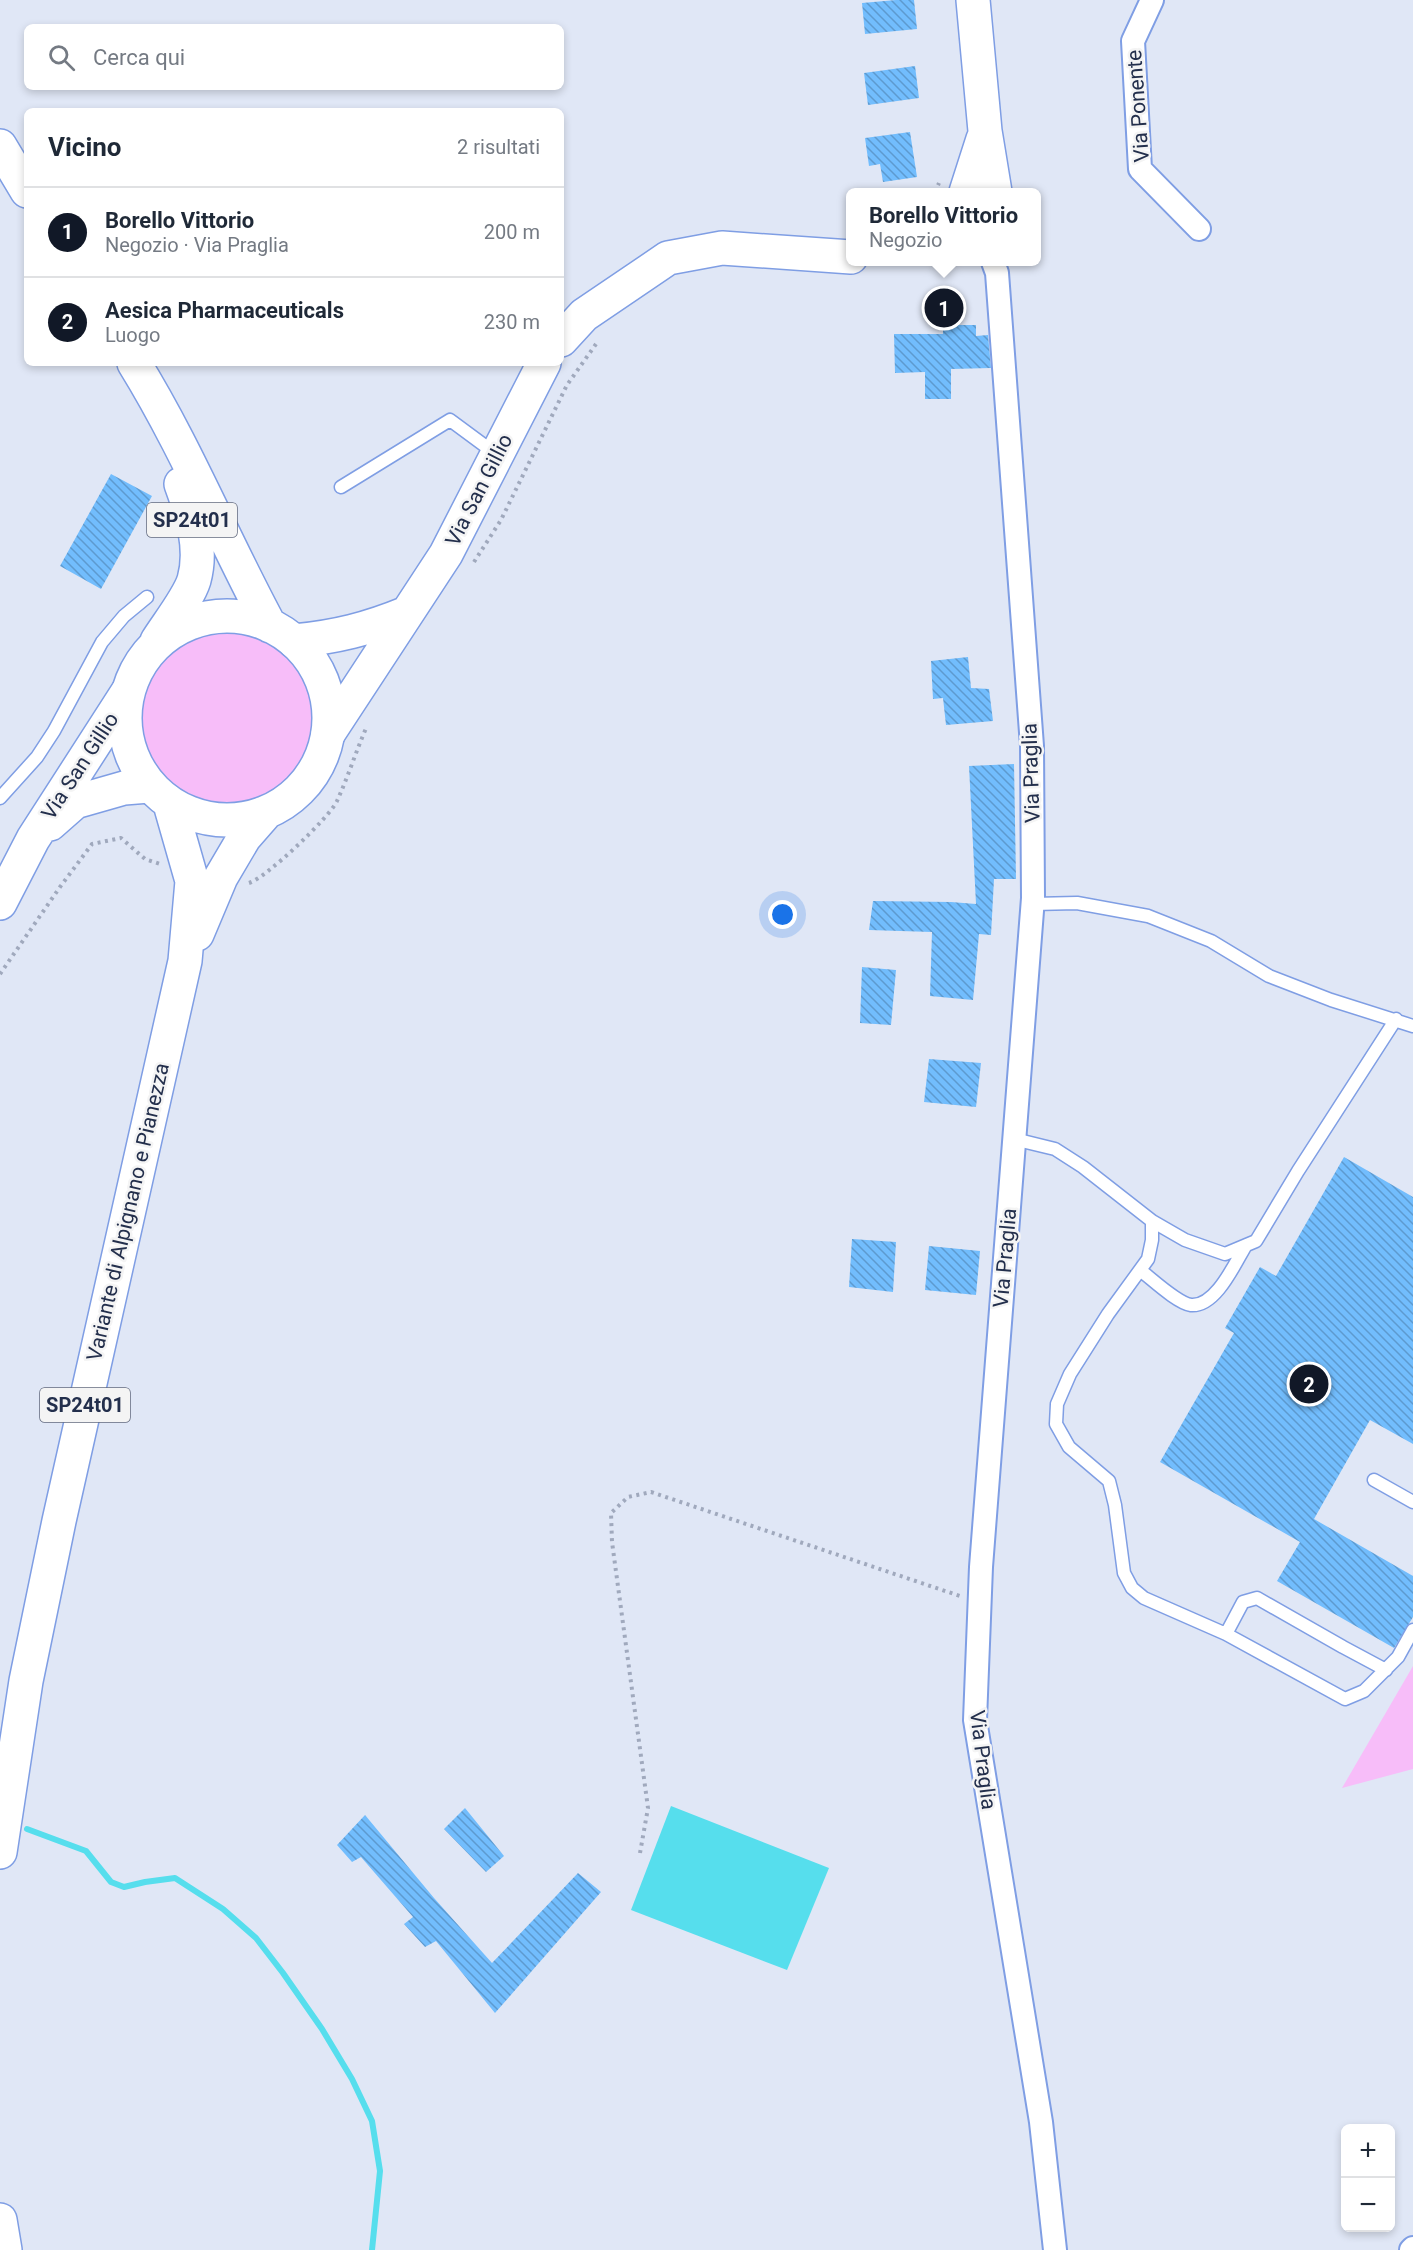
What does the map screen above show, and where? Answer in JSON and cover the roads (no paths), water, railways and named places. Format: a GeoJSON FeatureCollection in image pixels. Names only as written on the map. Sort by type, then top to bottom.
{"type":"FeatureCollection","features":[{"type":"Feature","properties":{"kind":"main road"},"geometry":{"type":"LineString","coordinates":[[973,0],[985,131],[993,188]]}},
{"type":"Feature","properties":{"kind":"main road"},"geometry":{"type":"LineString","coordinates":[[954,186],[985,131]]}},
{"type":"Feature","properties":{"kind":"main road"},"geometry":{"type":"LineString","coordinates":[[0,146],[24,186]]}},
{"type":"Feature","properties":{"kind":"main road"},"geometry":{"type":"LineString","coordinates":[[564,337],[584,315],[668,258],[722,248],[846,257]]}},
{"type":"Feature","properties":{"kind":"main road","name":"Via San Gillio"},"geometry":{"type":"LineString","coordinates":[[328,734],[446,554],[542,366]]}},
{"type":"Feature","properties":{"kind":"main road","name":"Variante di Alpignano e Pianezza"},"geometry":{"type":"LineString","coordinates":[[141,376],[188,461],[242,574],[282,633],[316,668],[327,700],[328,734],[317,768],[292,798],[265,814],[244,838],[221,877],[185,961]]}},
{"type":"Feature","properties":{"kind":"main road","name":"Variante di Alpignano e Pianezza"},"geometry":{"type":"LineString","coordinates":[[0,1852],[26,1681],[44,1589],[185,961],[192,881],[160,795],[132,758],[124,726],[127,693],[137,668],[154,646],[194,582],[198,555],[189,507],[141,376]]}},
{"type":"Feature","properties":{"kind":"main road"},"geometry":{"type":"LineString","coordinates":[[282,633],[348,634],[407,613]]}},
{"type":"Feature","properties":{"kind":"main road","name":"Variante di Alpignano e Pianezza"},"geometry":{"type":"LineString","coordinates":[[154,646],[179,627],[209,617],[240,617],[282,633]]}},
{"type":"Feature","properties":{"kind":"main road","name":"Via San Gillio"},"geometry":{"type":"LineString","coordinates":[[0,903],[33,839],[127,693]]}},
{"type":"Feature","properties":{"kind":"main road","name":"Via San Gillio"},"geometry":{"type":"LineString","coordinates":[[33,839],[75,802],[124,788],[160,795]]}},
{"type":"Feature","properties":{"kind":"main road","name":"Variante di Alpignano e Pianezza"},"geometry":{"type":"LineString","coordinates":[[160,795],[202,818],[230,821],[265,814]]}},
{"type":"Feature","properties":{"kind":"main road"},"geometry":{"type":"LineString","coordinates":[[0,2220],[5,2250]]}},
{"type":"Feature","properties":{"kind":"street","name":"Via Ponente"},"geometry":{"type":"LineString","coordinates":[[1152,0],[1133,41],[1140,169],[1199,229]]}},
{"type":"Feature","properties":{"kind":"street","name":"Via Praglia"},"geometry":{"type":"LineString","coordinates":[[995,266],[998,273],[1031,735],[1033,904],[979,1603],[975,1720],[1041,2122],[1055,2250]]}},
{"type":"Feature","properties":{"kind":"lane"},"geometry":{"type":"LineString","coordinates":[[341,487],[450,420],[497,455]]}},
{"type":"Feature","properties":{"kind":"lane"},"geometry":{"type":"LineString","coordinates":[[0,798],[37,757],[54,731],[102,642],[123,616],[147,597]]}},
{"type":"Feature","properties":{"kind":"lane"},"geometry":{"type":"LineString","coordinates":[[1033,904],[1077,903],[1148,916],[1211,941],[1269,976],[1331,1000],[1413,1026]]}},
{"type":"Feature","properties":{"kind":"lane"},"geometry":{"type":"LineString","coordinates":[[1014,1139],[1054,1149],[1083,1167],[1152,1221],[1185,1240],[1225,1254],[1256,1241],[1298,1171],[1396,1019]]}},
{"type":"Feature","properties":{"kind":"lane"},"geometry":{"type":"LineString","coordinates":[[1152,1221],[1152,1240],[1148,1259],[1108,1314],[1070,1374],[1057,1404],[1056,1424],[1069,1447],[1108,1481],[1115,1505],[1124,1573],[1132,1588],[1144,1598],[1226,1634],[1345,1699],[1364,1691],[1386,1670],[1398,1657],[1413,1630]]}},
{"type":"Feature","properties":{"kind":"lane"},"geometry":{"type":"LineString","coordinates":[[1140,1270],[1174,1297],[1190,1305],[1206,1302],[1223,1285],[1246,1245]]}},
{"type":"Feature","properties":{"kind":"lane"},"geometry":{"type":"LineString","coordinates":[[1374,1480],[1413,1502]]}},
{"type":"Feature","properties":{"kind":"lane"},"geometry":{"type":"LineString","coordinates":[[1226,1634],[1243,1602],[1257,1598],[1386,1670]]}},
{"type":"Feature","properties":{"kind":"water"},"geometry":{"type":"Polygon","coordinates":[[[671,1806],[829,1868],[787,1970],[631,1910],[671,1806]]]}},
{"type":"Feature","properties":{"kind":"waterway"},"geometry":{"type":"LineString","coordinates":[[27,1829],[86,1851],[111,1882],[124,1887],[175,1878],[223,1909],[256,1938],[322,2029],[352,2079],[372,2121],[380,2171],[372,2250]]}},
{"type":"Feature","properties":{"kind":"place","name":"Borello Vittorio"},"geometry":{"type":"Point","coordinates":[944,308]}},
{"type":"Feature","properties":{"kind":"place","name":"Aesica Pharmaceuticals"},"geometry":{"type":"Point","coordinates":[1309,1384]}}]}
